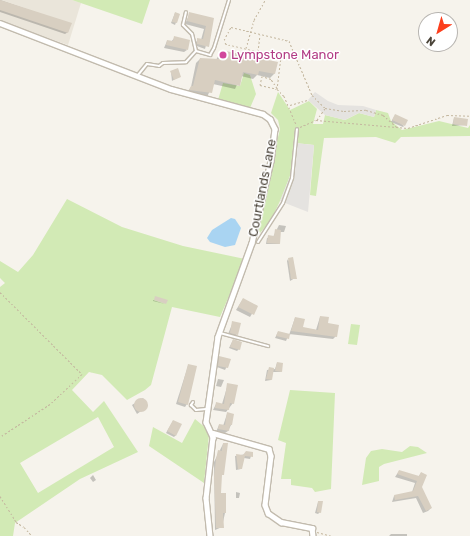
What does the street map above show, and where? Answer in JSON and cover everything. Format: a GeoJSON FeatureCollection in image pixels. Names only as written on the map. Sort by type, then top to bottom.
{"type":"FeatureCollection","features":[{"type":"Feature","properties":{"kind":"street","name":"Courtlands Lane"},"geometry":{"type":"LineString","coordinates":[[0,23],[171,89],[263,114],[270,119],[275,129],[271,161],[252,243],[237,290],[219,332],[206,422],[212,433],[206,498],[210,536]]}},
{"type":"Feature","properties":{"kind":"street"},"geometry":{"type":"LineString","coordinates":[[252,243],[258,242]]}},
{"type":"Feature","properties":{"kind":"street"},"geometry":{"type":"LineString","coordinates":[[212,433],[269,449],[271,456],[265,505],[268,513],[281,522],[309,526],[314,534]]}},
{"type":"Feature","properties":{"kind":"lane"},"geometry":{"type":"LineString","coordinates":[[196,51],[210,55],[212,52],[229,0]]}},
{"type":"Feature","properties":{"kind":"lane"},"geometry":{"type":"LineString","coordinates":[[186,12],[183,25],[192,34],[196,51]]}},
{"type":"Feature","properties":{"kind":"lane"},"geometry":{"type":"LineString","coordinates":[[138,76],[147,64],[160,66],[163,63],[186,62],[196,51]]}},
{"type":"Feature","properties":{"kind":"lane"},"geometry":{"type":"LineString","coordinates":[[258,242],[283,203],[292,178],[297,129]]}},
{"type":"Feature","properties":{"kind":"lane"},"geometry":{"type":"LineString","coordinates":[[219,332],[268,346]]}},
{"type":"Feature","properties":{"kind":"lane"},"geometry":{"type":"LineString","coordinates":[[193,402],[191,405],[196,410],[207,409]]}},
{"type":"Feature","properties":{"kind":"path"},"geometry":{"type":"LineString","coordinates":[[246,49],[254,20],[266,0]]}},
{"type":"Feature","properties":{"kind":"path"},"geometry":{"type":"LineString","coordinates":[[277,88],[281,57],[226,44],[224,40],[231,27],[289,41],[312,95],[325,108],[344,111],[366,110],[383,115],[397,127]]}},
{"type":"Feature","properties":{"kind":"path"},"geometry":{"type":"LineString","coordinates":[[258,52],[260,34]]}},
{"type":"Feature","properties":{"kind":"path"},"geometry":{"type":"LineString","coordinates":[[277,88],[260,85],[262,76],[271,79],[290,105],[297,129],[316,120],[325,108]]}},
{"type":"Feature","properties":{"kind":"path"},"geometry":{"type":"LineString","coordinates":[[290,105],[308,100]]}},
{"type":"Feature","properties":{"kind":"path"},"geometry":{"type":"LineString","coordinates":[[316,120],[397,127],[422,125],[447,115],[470,116]]}},
{"type":"Feature","properties":{"kind":"path"},"geometry":{"type":"LineString","coordinates":[[0,292],[82,374],[50,404],[0,437]]}},
{"type":"Feature","properties":{"kind":"path"},"geometry":{"type":"LineString","coordinates":[[0,496],[16,522],[24,527],[32,536]]}},
{"type":"Feature","properties":{"kind":"path"},"geometry":{"type":"LineString","coordinates":[[314,534],[332,536]]}},
{"type":"Feature","properties":{"kind":"shaded area"},"geometry":{"type":"Polygon","coordinates":[[[0,0],[72,0],[81,3],[68,45],[0,21],[0,0]]]}},
{"type":"Feature","properties":{"kind":"shaded area"},"geometry":{"type":"Polygon","coordinates":[[[315,92],[328,101],[338,105],[363,106],[376,110],[374,117],[359,113],[345,120],[325,115],[308,100],[315,92]]]}},
{"type":"Feature","properties":{"kind":"shaded area"},"geometry":{"type":"Polygon","coordinates":[[[295,143],[314,145],[308,212],[280,201],[290,176],[295,143]]]}},
{"type":"Feature","properties":{"kind":"green space"},"geometry":{"type":"Polygon","coordinates":[[[72,0],[150,0],[142,24],[72,0]]]}},
{"type":"Feature","properties":{"kind":"green space"},"geometry":{"type":"Polygon","coordinates":[[[244,73],[250,75],[256,94],[250,108],[218,100],[223,83],[240,86],[244,73]]]}},
{"type":"Feature","properties":{"kind":"green space"},"geometry":{"type":"Polygon","coordinates":[[[278,92],[290,110],[309,101],[317,109],[313,124],[323,124],[325,115],[345,120],[359,113],[374,117],[376,110],[388,113],[391,121],[402,130],[439,121],[468,128],[470,125],[470,136],[401,137],[395,143],[376,137],[324,138],[316,196],[310,195],[314,145],[295,143],[290,176],[271,220],[260,233],[257,227],[280,129],[278,120],[271,113],[278,92]]]}},
{"type":"Feature","properties":{"kind":"green space"},"geometry":{"type":"Polygon","coordinates":[[[67,199],[122,227],[183,246],[245,259],[220,317],[172,307],[151,385],[145,390],[127,400],[102,375],[89,372],[72,390],[93,412],[104,401],[138,452],[80,479],[15,523],[13,536],[0,536],[0,287],[5,283],[0,278],[0,261],[18,272],[33,255],[67,199]],[[98,417],[20,463],[38,493],[114,447],[98,417]]]}},
{"type":"Feature","properties":{"kind":"green space"},"geometry":{"type":"Polygon","coordinates":[[[351,324],[360,325],[357,345],[348,344],[351,324]]]}},
{"type":"Feature","properties":{"kind":"green space"},"geometry":{"type":"Polygon","coordinates":[[[290,390],[335,393],[331,489],[315,492],[312,488],[291,485],[291,479],[281,479],[286,443],[278,440],[290,390]]]}},
{"type":"Feature","properties":{"kind":"green space"},"geometry":{"type":"Polygon","coordinates":[[[195,419],[207,429],[209,435],[204,483],[149,446],[153,427],[182,443],[195,419]]]}},
{"type":"Feature","properties":{"kind":"green space"},"geometry":{"type":"Polygon","coordinates":[[[410,446],[418,447],[427,453],[384,464],[379,467],[379,481],[362,485],[366,458],[371,451],[382,449],[402,452],[410,446]]]}},
{"type":"Feature","properties":{"kind":"water"},"geometry":{"type":"Polygon","coordinates":[[[231,218],[235,219],[241,228],[235,245],[225,247],[210,242],[207,238],[212,230],[231,218]]]}},
{"type":"Feature","properties":{"kind":"building"},"geometry":{"type":"Polygon","coordinates":[[[0,0],[72,23],[68,33],[0,10],[0,0]]]}},
{"type":"Feature","properties":{"kind":"building"},"geometry":{"type":"Polygon","coordinates":[[[175,12],[180,14],[177,23],[172,22],[175,12]]]}},
{"type":"Feature","properties":{"kind":"building"},"geometry":{"type":"Polygon","coordinates":[[[189,12],[214,18],[209,47],[197,44],[197,38],[203,39],[206,26],[187,21],[189,12]]]}},
{"type":"Feature","properties":{"kind":"building"},"geometry":{"type":"Polygon","coordinates":[[[174,36],[190,40],[188,50],[166,45],[167,40],[173,41],[174,36]]]}},
{"type":"Feature","properties":{"kind":"building"},"geometry":{"type":"Polygon","coordinates":[[[221,50],[278,62],[275,74],[259,71],[258,75],[243,72],[240,86],[215,80],[212,93],[189,90],[191,86],[193,86],[200,58],[219,59],[221,50]]]}},
{"type":"Feature","properties":{"kind":"building"},"geometry":{"type":"Polygon","coordinates":[[[178,68],[181,77],[174,80],[170,71],[178,68]]]}},
{"type":"Feature","properties":{"kind":"building"},"geometry":{"type":"Polygon","coordinates":[[[395,114],[408,120],[405,126],[392,120],[395,114]]]}},
{"type":"Feature","properties":{"kind":"building"},"geometry":{"type":"Polygon","coordinates":[[[454,117],[468,119],[467,126],[453,124],[454,117]]]}},
{"type":"Feature","properties":{"kind":"building"},"geometry":{"type":"Polygon","coordinates":[[[275,229],[281,230],[280,244],[267,243],[268,235],[274,236],[275,229]]]}},
{"type":"Feature","properties":{"kind":"building"},"geometry":{"type":"Polygon","coordinates":[[[293,257],[297,279],[291,279],[288,258],[293,257]]]}},
{"type":"Feature","properties":{"kind":"building"},"geometry":{"type":"Polygon","coordinates":[[[155,296],[168,300],[166,304],[154,300],[155,296]]]}},
{"type":"Feature","properties":{"kind":"building"},"geometry":{"type":"Polygon","coordinates":[[[243,298],[258,306],[254,315],[238,307],[243,298]]]}},
{"type":"Feature","properties":{"kind":"building"},"geometry":{"type":"Polygon","coordinates":[[[320,316],[329,317],[328,323],[339,325],[337,337],[291,331],[295,317],[305,319],[303,327],[318,330],[320,316]]]}},
{"type":"Feature","properties":{"kind":"building"},"geometry":{"type":"Polygon","coordinates":[[[232,321],[241,323],[238,335],[230,333],[232,321]]]}},
{"type":"Feature","properties":{"kind":"building"},"geometry":{"type":"Polygon","coordinates":[[[278,331],[290,334],[289,339],[276,336],[278,331]]]}},
{"type":"Feature","properties":{"kind":"building"},"geometry":{"type":"Polygon","coordinates":[[[233,339],[242,342],[240,350],[230,347],[233,339]]]}},
{"type":"Feature","properties":{"kind":"building"},"geometry":{"type":"Polygon","coordinates":[[[219,356],[231,359],[228,368],[218,366],[219,356]]]}},
{"type":"Feature","properties":{"kind":"building"},"geometry":{"type":"Polygon","coordinates":[[[277,362],[283,363],[282,372],[275,371],[277,362]]]}},
{"type":"Feature","properties":{"kind":"building"},"geometry":{"type":"Polygon","coordinates":[[[188,364],[197,366],[188,405],[178,402],[188,364]]]}},
{"type":"Feature","properties":{"kind":"building"},"geometry":{"type":"Polygon","coordinates":[[[269,367],[274,368],[272,380],[266,379],[269,367]]]}},
{"type":"Feature","properties":{"kind":"building"},"geometry":{"type":"Polygon","coordinates":[[[227,383],[238,385],[234,404],[230,403],[229,410],[215,408],[216,402],[224,404],[227,383]]]}},
{"type":"Feature","properties":{"kind":"building"},"geometry":{"type":"Polygon","coordinates":[[[138,398],[144,398],[148,402],[148,408],[144,412],[138,412],[134,408],[134,402],[138,398]]]}},
{"type":"Feature","properties":{"kind":"building"},"geometry":{"type":"Polygon","coordinates":[[[227,412],[234,414],[229,431],[218,429],[219,424],[225,425],[227,412]]]}},
{"type":"Feature","properties":{"kind":"building"},"geometry":{"type":"Polygon","coordinates":[[[173,420],[182,424],[176,436],[167,431],[173,420]]]}},
{"type":"Feature","properties":{"kind":"building"},"geometry":{"type":"Polygon","coordinates":[[[223,443],[228,443],[224,475],[222,475],[221,493],[226,493],[226,513],[223,513],[224,528],[216,528],[214,477],[218,450],[222,451],[223,443]]]}},
{"type":"Feature","properties":{"kind":"building"},"geometry":{"type":"Polygon","coordinates":[[[246,451],[253,452],[253,457],[245,456],[242,469],[238,469],[236,454],[243,455],[246,451]]]}},
{"type":"Feature","properties":{"kind":"building"},"geometry":{"type":"Polygon","coordinates":[[[399,470],[419,476],[421,472],[427,475],[422,487],[432,508],[426,511],[418,496],[395,500],[394,495],[413,491],[417,481],[397,474],[399,470]]]}},
{"type":"Feature","properties":{"kind":"building"},"geometry":{"type":"Polygon","coordinates":[[[318,501],[323,501],[321,513],[317,512],[318,501]]]}},
{"type":"Feature","properties":{"kind":"place","name":"Lympstone Manor"},"geometry":{"type":"Point","coordinates":[223,55]}}]}
